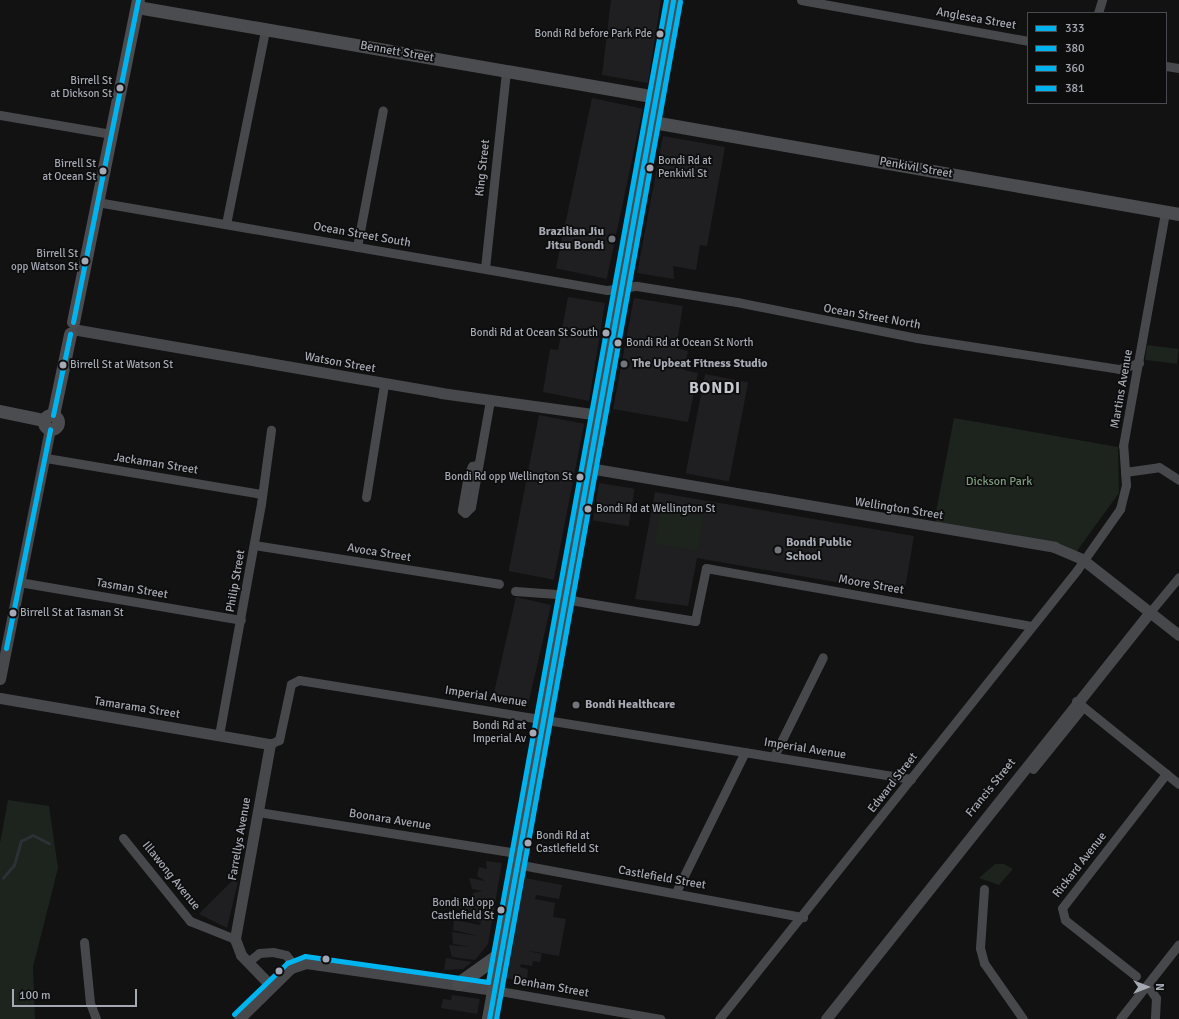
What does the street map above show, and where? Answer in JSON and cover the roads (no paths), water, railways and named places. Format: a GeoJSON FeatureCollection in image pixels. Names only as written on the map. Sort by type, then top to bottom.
{"type":"FeatureCollection","features":[{"type":"Feature","properties":{"kind":"main road"},"geometry":{"type":"LineString","coordinates":[[489,1019],[542,718],[566,597],[674,0]]}},
{"type":"Feature","properties":{"kind":"main road"},"geometry":{"type":"LineString","coordinates":[[0,411],[49,422],[74,329],[97,202],[138,3]]}},
{"type":"Feature","properties":{"kind":"main road","name":"Bennett Street"},"geometry":{"type":"LineString","coordinates":[[138,3],[266,30],[657,97]]}},
{"type":"Feature","properties":{"kind":"main road","name":"Penkivil Street"},"geometry":{"type":"LineString","coordinates":[[653,122],[1179,214]]}},
{"type":"Feature","properties":{"kind":"main road"},"geometry":{"type":"LineString","coordinates":[[459,984],[501,954]]}},
{"type":"Feature","properties":{"kind":"street","name":"Anglesea Street"},"geometry":{"type":"LineString","coordinates":[[801,0],[1027,41]]}},
{"type":"Feature","properties":{"kind":"street"},"geometry":{"type":"LineString","coordinates":[[1098,12],[1102,0]]}},
{"type":"Feature","properties":{"kind":"street"},"geometry":{"type":"LineString","coordinates":[[226,224],[266,30]]}},
{"type":"Feature","properties":{"kind":"street"},"geometry":{"type":"LineString","coordinates":[[1167,66],[1179,68]]}},
{"type":"Feature","properties":{"kind":"street","name":"King Street"},"geometry":{"type":"LineString","coordinates":[[485,268],[506,71]]}},
{"type":"Feature","properties":{"kind":"street"},"geometry":{"type":"LineString","coordinates":[[357,247],[383,110]]}},
{"type":"Feature","properties":{"kind":"street"},"geometry":{"type":"LineString","coordinates":[[0,115],[111,134]]}},
{"type":"Feature","properties":{"kind":"street","name":"Ocean Street South"},"geometry":{"type":"LineString","coordinates":[[97,202],[607,290],[622,287]]}},
{"type":"Feature","properties":{"kind":"street","name":"Martins Avenue"},"geometry":{"type":"LineString","coordinates":[[1082,559],[1120,509],[1126,489],[1123,446],[1165,212]]}},
{"type":"Feature","properties":{"kind":"street","name":"Ocean Street North"},"geometry":{"type":"LineString","coordinates":[[622,287],[638,286],[737,302],[917,338],[1119,369],[1138,363]]}},
{"type":"Feature","properties":{"kind":"street","name":"Watson Street"},"geometry":{"type":"LineString","coordinates":[[74,329],[384,384],[599,415]]}},
{"type":"Feature","properties":{"kind":"street"},"geometry":{"type":"LineString","coordinates":[[1119,369],[1135,383]]}},
{"type":"Feature","properties":{"kind":"street"},"geometry":{"type":"LineString","coordinates":[[366,497],[384,384]]}},
{"type":"Feature","properties":{"kind":"street"},"geometry":{"type":"LineString","coordinates":[[477,465],[490,400]]}},
{"type":"Feature","properties":{"kind":"street"},"geometry":{"type":"LineString","coordinates":[[0,679],[3,648],[46,458],[49,422]]}},
{"type":"Feature","properties":{"kind":"street","name":"Philip Street"},"geometry":{"type":"LineString","coordinates":[[219,735],[254,545],[271,430]]}},
{"type":"Feature","properties":{"kind":"street","name":"Jackaman Street"},"geometry":{"type":"LineString","coordinates":[[46,458],[261,494]]}},
{"type":"Feature","properties":{"kind":"street"},"geometry":{"type":"LineString","coordinates":[[1125,472],[1159,467],[1179,480]]}},
{"type":"Feature","properties":{"kind":"street","name":"Wellington Street"},"geometry":{"type":"LineString","coordinates":[[589,468],[1045,544],[1082,559],[1179,635]]}},
{"type":"Feature","properties":{"kind":"street","name":"Avoca Street"},"geometry":{"type":"LineString","coordinates":[[254,545],[499,584]]}},
{"type":"Feature","properties":{"kind":"street","name":"Edward Street"},"geometry":{"type":"LineString","coordinates":[[719,1019],[803,917],[912,779],[1082,559]]}},
{"type":"Feature","properties":{"kind":"street","name":"Moore Street"},"geometry":{"type":"LineString","coordinates":[[566,597],[695,621],[706,568],[1031,626]]}},
{"type":"Feature","properties":{"kind":"street","name":"Francis Street"},"geometry":{"type":"LineString","coordinates":[[826,1019],[1080,704],[1150,612],[1179,577]]}},
{"type":"Feature","properties":{"kind":"street","name":"Tasman Street"},"geometry":{"type":"LineString","coordinates":[[19,582],[241,620]]}},
{"type":"Feature","properties":{"kind":"street"},"geometry":{"type":"LineString","coordinates":[[515,591],[527,589],[566,597]]}},
{"type":"Feature","properties":{"kind":"street"},"geometry":{"type":"LineString","coordinates":[[774,756],[823,657]]}},
{"type":"Feature","properties":{"kind":"street","name":"Imperial Avenue"},"geometry":{"type":"LineString","coordinates":[[270,744],[279,740],[288,691],[296,680],[542,718],[912,779]]}},
{"type":"Feature","properties":{"kind":"street","name":"Tamarama Street"},"geometry":{"type":"LineString","coordinates":[[0,698],[270,744]]}},
{"type":"Feature","properties":{"kind":"street"},"geometry":{"type":"LineString","coordinates":[[1080,704],[1179,784]]}},
{"type":"Feature","properties":{"kind":"street","name":"Francis Street"},"geometry":{"type":"LineString","coordinates":[[1033,770],[1080,704]]}},
{"type":"Feature","properties":{"kind":"street","name":"Farrellys Avenue"},"geometry":{"type":"LineString","coordinates":[[235,939],[270,744]]}},
{"type":"Feature","properties":{"kind":"street"},"geometry":{"type":"LineString","coordinates":[[676,892],[745,752]]}},
{"type":"Feature","properties":{"kind":"street","name":"Rickard Avenue"},"geometry":{"type":"LineString","coordinates":[[1136,976],[1065,920],[1062,908],[1166,774]]}},
{"type":"Feature","properties":{"kind":"street","name":"Boonara Avenue"},"geometry":{"type":"LineString","coordinates":[[258,812],[517,858]]}},
{"type":"Feature","properties":{"kind":"street","name":"Illawong Avenue"},"geometry":{"type":"LineString","coordinates":[[123,838],[190,921],[235,939]]}},
{"type":"Feature","properties":{"kind":"street","name":"Castlefield Street"},"geometry":{"type":"LineString","coordinates":[[517,858],[803,917]]}},
{"type":"Feature","properties":{"kind":"street"},"geometry":{"type":"LineString","coordinates":[[984,889],[980,948],[984,963],[1023,1019]]}},
{"type":"Feature","properties":{"kind":"street"},"geometry":{"type":"LineString","coordinates":[[235,939],[248,962],[271,986]]}},
{"type":"Feature","properties":{"kind":"street"},"geometry":{"type":"LineString","coordinates":[[84,942],[90,1003],[96,1019]]}},
{"type":"Feature","properties":{"kind":"street"},"geometry":{"type":"LineString","coordinates":[[1120,1019],[1179,944]]}},
{"type":"Feature","properties":{"kind":"street"},"geometry":{"type":"LineString","coordinates":[[239,1019],[271,986],[295,966],[286,955],[273,952],[259,953],[248,962]]}},
{"type":"Feature","properties":{"kind":"street","name":"Denham Street"},"geometry":{"type":"LineString","coordinates":[[295,966],[318,963],[459,984],[661,1019]]}},
{"type":"Feature","properties":{"kind":"street"},"geometry":{"type":"LineString","coordinates":[[1147,985],[1156,998],[1155,1019]]}},
{"type":"Feature","properties":{"kind":"waterway"},"geometry":{"type":"LineString","coordinates":[[3,878],[14,865],[21,841],[33,835],[49,843]]}},
{"type":"Feature","properties":{"kind":"place","name":"Bondi Rd before Park Pde"},"geometry":{"type":"Point","coordinates":[660,34]}},
{"type":"Feature","properties":{"kind":"place","name":"Birrell St at Dickson St"},"geometry":{"type":"Point","coordinates":[120,88]}},
{"type":"Feature","properties":{"kind":"place","name":"Bondi Rd at Penkivil St"},"geometry":{"type":"Point","coordinates":[650,168]}},
{"type":"Feature","properties":{"kind":"place","name":"Birrell St at Ocean St"},"geometry":{"type":"Point","coordinates":[103,171]}},
{"type":"Feature","properties":{"kind":"place","name":"Brazilian Jiu Jitsu Bondi"},"geometry":{"type":"Point","coordinates":[612,239]}},
{"type":"Feature","properties":{"kind":"place","name":"Birrell St opp Watson St"},"geometry":{"type":"Point","coordinates":[85,261]}},
{"type":"Feature","properties":{"kind":"place","name":"Bondi Rd at Ocean St South"},"geometry":{"type":"Point","coordinates":[606,333]}},
{"type":"Feature","properties":{"kind":"place","name":"Bondi Rd at Ocean St North"},"geometry":{"type":"Point","coordinates":[618,343]}},
{"type":"Feature","properties":{"kind":"place","name":"The Upbeat Fitness Studio"},"geometry":{"type":"Point","coordinates":[624,364]}},
{"type":"Feature","properties":{"kind":"place","name":"Birrell St at Watson St"},"geometry":{"type":"Point","coordinates":[63,365]}},
{"type":"Feature","properties":{"kind":"place","name":"Bondi Rd opp Wellington St"},"geometry":{"type":"Point","coordinates":[580,477]}},
{"type":"Feature","properties":{"kind":"place","name":"Bondi Rd at Wellington St"},"geometry":{"type":"Point","coordinates":[588,509]}},
{"type":"Feature","properties":{"kind":"place","name":"Bondi Public School"},"geometry":{"type":"Point","coordinates":[778,550]}},
{"type":"Feature","properties":{"kind":"place","name":"Birrell St at Tasman St"},"geometry":{"type":"Point","coordinates":[13,613]}},
{"type":"Feature","properties":{"kind":"place","name":"Bondi Healthcare"},"geometry":{"type":"Point","coordinates":[576,705]}},
{"type":"Feature","properties":{"kind":"place","name":"Bondi Rd at Imperial Av"},"geometry":{"type":"Point","coordinates":[533,733]}},
{"type":"Feature","properties":{"kind":"place","name":"Bondi Rd at Castlefield St"},"geometry":{"type":"Point","coordinates":[528,843]}},
{"type":"Feature","properties":{"kind":"place","name":"Bondi Rd opp Castlefield St"},"geometry":{"type":"Point","coordinates":[501,910]}},
{"type":"Feature","properties":{"kind":"district","name":"BONDI"},"geometry":{"type":"Point","coordinates":[715,388]}},
{"type":"Feature","properties":{"kind":"park label","name":"Dickson Park"},"geometry":{"type":"Point","coordinates":[999,482]}}]}
